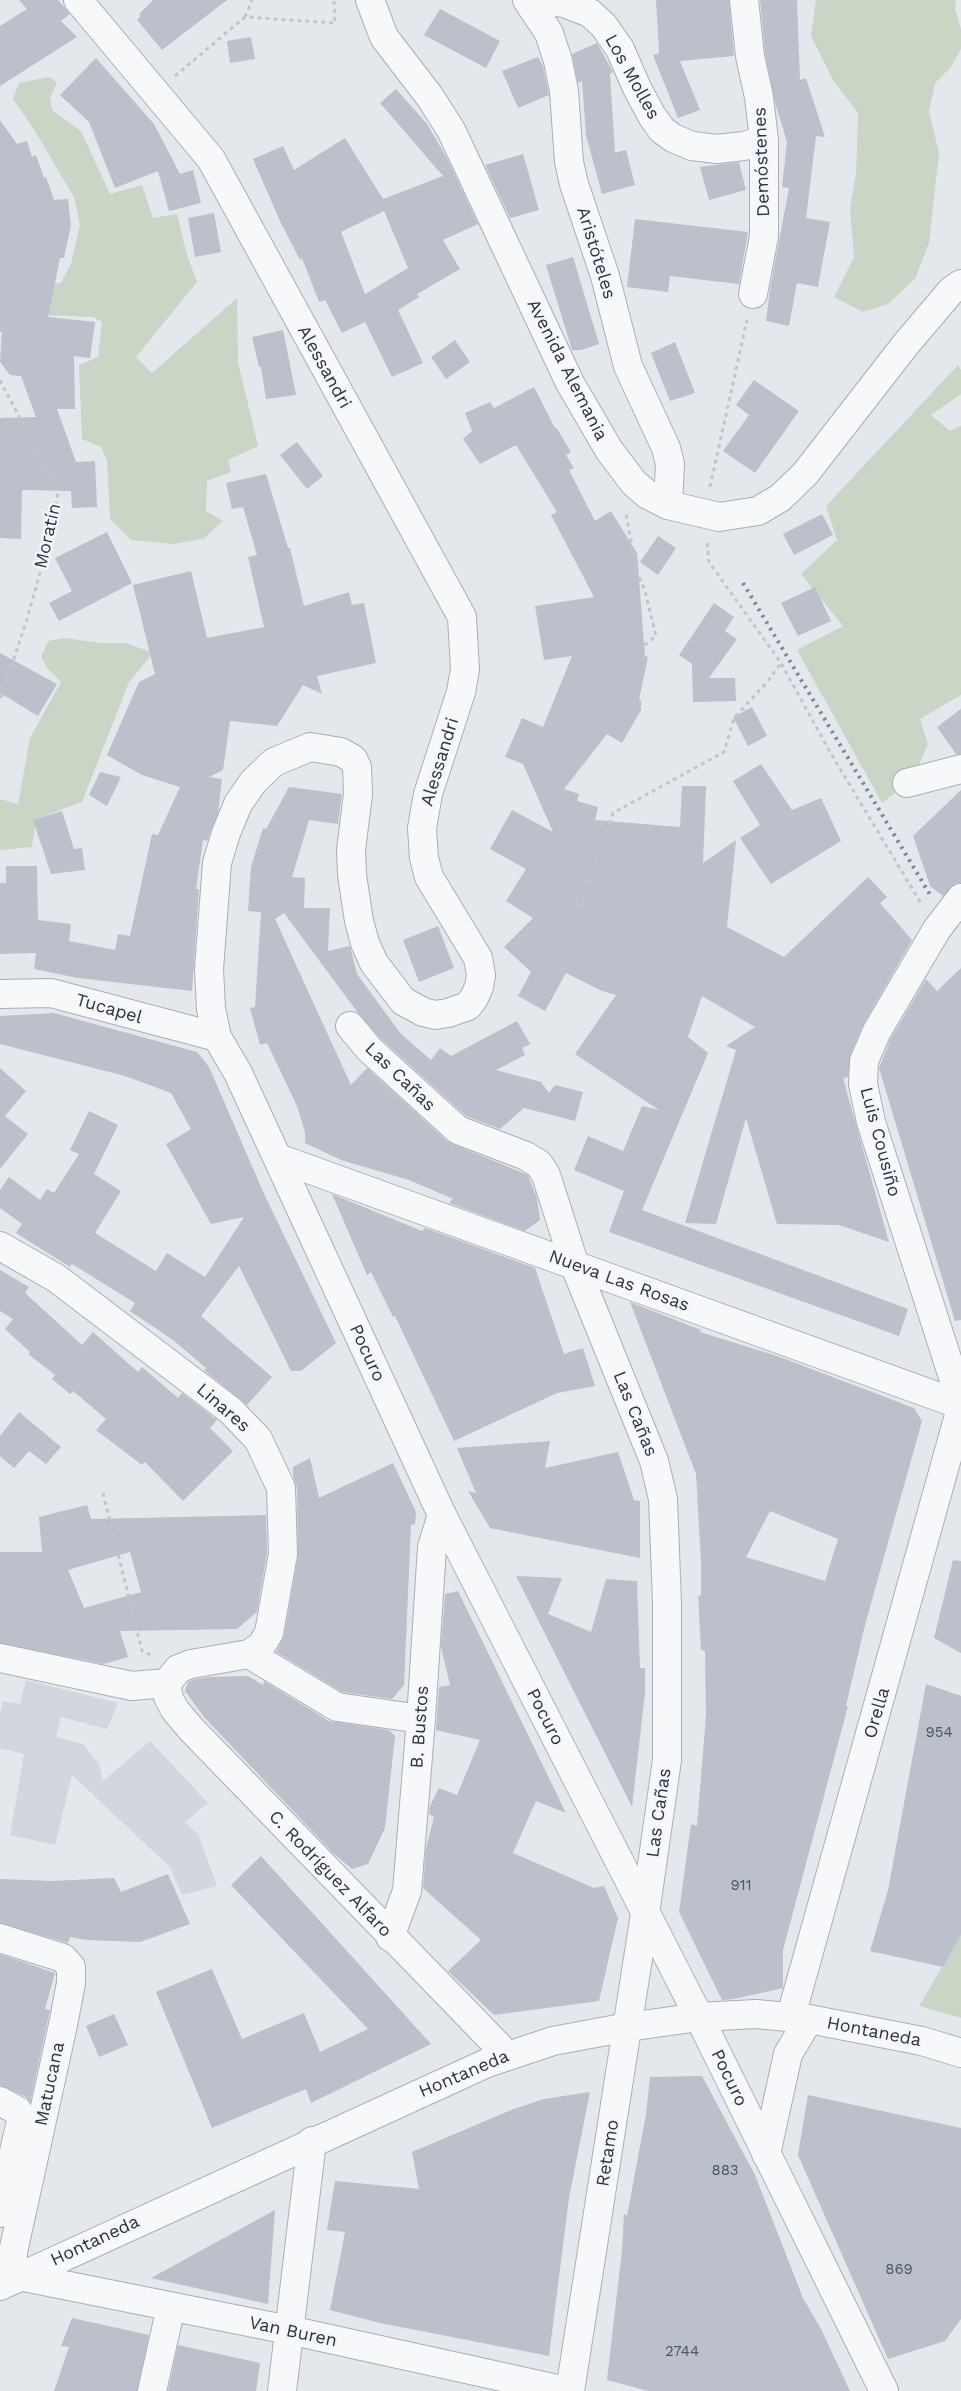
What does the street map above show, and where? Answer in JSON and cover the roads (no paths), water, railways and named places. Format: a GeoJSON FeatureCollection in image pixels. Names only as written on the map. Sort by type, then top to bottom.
{"type":"FeatureCollection","features":[{"type":"Feature","properties":{"kind":"street","name":"Alessandri"},"geometry":{"type":"LineString","coordinates":[[78,0],[211,159],[462,616],[466,669],[461,692],[428,794],[422,828],[424,858],[429,877],[478,958],[481,974],[480,987],[474,998],[468,1006],[448,1013],[435,1015],[423,1012],[403,1001],[374,963],[365,943],[359,920],[352,875],[351,850],[358,794],[357,767],[353,759],[342,752],[310,747],[274,762],[253,782],[238,804],[226,833],[217,863],[209,969],[211,1009],[217,1037]]}},
{"type":"Feature","properties":{"kind":"street","name":"Avenida Alemania"},"geometry":{"type":"LineString","coordinates":[[370,0],[384,37],[430,97],[451,130],[570,383],[609,450],[634,483],[648,495],[668,505],[704,515],[738,516],[758,511],[780,498],[805,474],[906,344],[951,291],[961,284]]}},
{"type":"Feature","properties":{"kind":"street","name":"Demóstenes"},"geometry":{"type":"LineString","coordinates":[[744,0],[750,56],[759,97],[764,140],[764,236],[753,294]]}},
{"type":"Feature","properties":{"kind":"street","name":"Los Molles"},"geometry":{"type":"LineString","coordinates":[[529,2],[548,1],[564,3],[590,13],[620,50],[636,88],[652,116],[662,130],[673,138],[692,146],[717,150],[744,146],[764,140]]}},
{"type":"Feature","properties":{"kind":"street","name":"Aristóteles"},"geometry":{"type":"LineString","coordinates":[[529,2],[549,33],[558,61],[564,91],[569,162],[605,276],[628,366],[666,448],[670,464],[668,505]]}},
{"type":"Feature","properties":{"kind":"street"},"geometry":{"type":"LineString","coordinates":[[906,783],[961,769]]}},
{"type":"Feature","properties":{"kind":"street","name":"Luis Cousiño"},"geometry":{"type":"LineString","coordinates":[[961,898],[937,929],[877,1031],[864,1062],[863,1084],[871,1122],[961,1405]]}},
{"type":"Feature","properties":{"kind":"street","name":"Tucapel"},"geometry":{"type":"LineString","coordinates":[[0,994],[51,993],[217,1037]]}},
{"type":"Feature","properties":{"kind":"street","name":"Las Cañas"},"geometry":{"type":"LineString","coordinates":[[350,1026],[369,1049],[458,1130],[526,1156],[539,1164],[546,1175],[575,1266],[654,1461],[663,1499],[667,1603],[667,1760],[645,1914]]}},
{"type":"Feature","properties":{"kind":"street","name":"Pocuro"},"geometry":{"type":"LineString","coordinates":[[217,1037],[238,1073],[442,1515],[699,2017],[884,2391]]}},
{"type":"Feature","properties":{"kind":"street","name":"Nueva Las Rosas"},"geometry":{"type":"LineString","coordinates":[[278,1158],[961,1405]]}},
{"type":"Feature","properties":{"kind":"street","name":"Linares"},"geometry":{"type":"LineString","coordinates":[[0,1246],[56,1278],[230,1410],[258,1439],[281,1488],[283,1554],[269,1634],[261,1646],[249,1654]]}},
{"type":"Feature","properties":{"kind":"street","name":"Orella"},"geometry":{"type":"LineString","coordinates":[[766,2154],[788,2054],[800,2018],[961,1405]]}},
{"type":"Feature","properties":{"kind":"street","name":"B. Bustos"},"geometry":{"type":"LineString","coordinates":[[390,1937],[407,1891],[422,1719],[432,1546],[442,1515]]}},
{"type":"Feature","properties":{"kind":"street"},"geometry":{"type":"LineString","coordinates":[[0,1658],[132,1686],[173,1676],[191,1664],[249,1654],[337,1707],[422,1719]]}},
{"type":"Feature","properties":{"kind":"street","name":"C. Rodríguez Alfaro"},"geometry":{"type":"LineString","coordinates":[[173,1676],[168,1696],[191,1729],[390,1937],[507,2055]]}},
{"type":"Feature","properties":{"kind":"street","name":"Retamo"},"geometry":{"type":"LineString","coordinates":[[570,2391],[645,1914]]}},
{"type":"Feature","properties":{"kind":"street","name":"Matucana"},"geometry":{"type":"LineString","coordinates":[[0,1938],[63,1958],[71,1967],[71,1982],[63,2025],[13,2252],[10,2281]]}},
{"type":"Feature","properties":{"kind":"street","name":"Hontaneda"},"geometry":{"type":"LineString","coordinates":[[10,2281],[312,2141],[507,2055],[554,2041],[628,2027],[699,2017],[756,2014],[800,2018],[922,2041],[961,2053]]}},
{"type":"Feature","properties":{"kind":"street"},"geometry":{"type":"LineString","coordinates":[[0,2101],[18,2111],[21,2121],[0,2213]]}},
{"type":"Feature","properties":{"kind":"street"},"geometry":{"type":"LineString","coordinates":[[282,2391],[312,2141]]}},
{"type":"Feature","properties":{"kind":"street","name":"Van Buren"},"geometry":{"type":"LineString","coordinates":[[10,2281],[171,2307],[289,2330],[566,2391]]}},
{"type":"Feature","properties":{"kind":"street"},"geometry":{"type":"LineString","coordinates":[[152,2391],[171,2307]]}},
{"type":"Feature","properties":{"kind":"railway"},"geometry":{"type":"LineString","coordinates":[[743,583],[932,898]]}}]}
